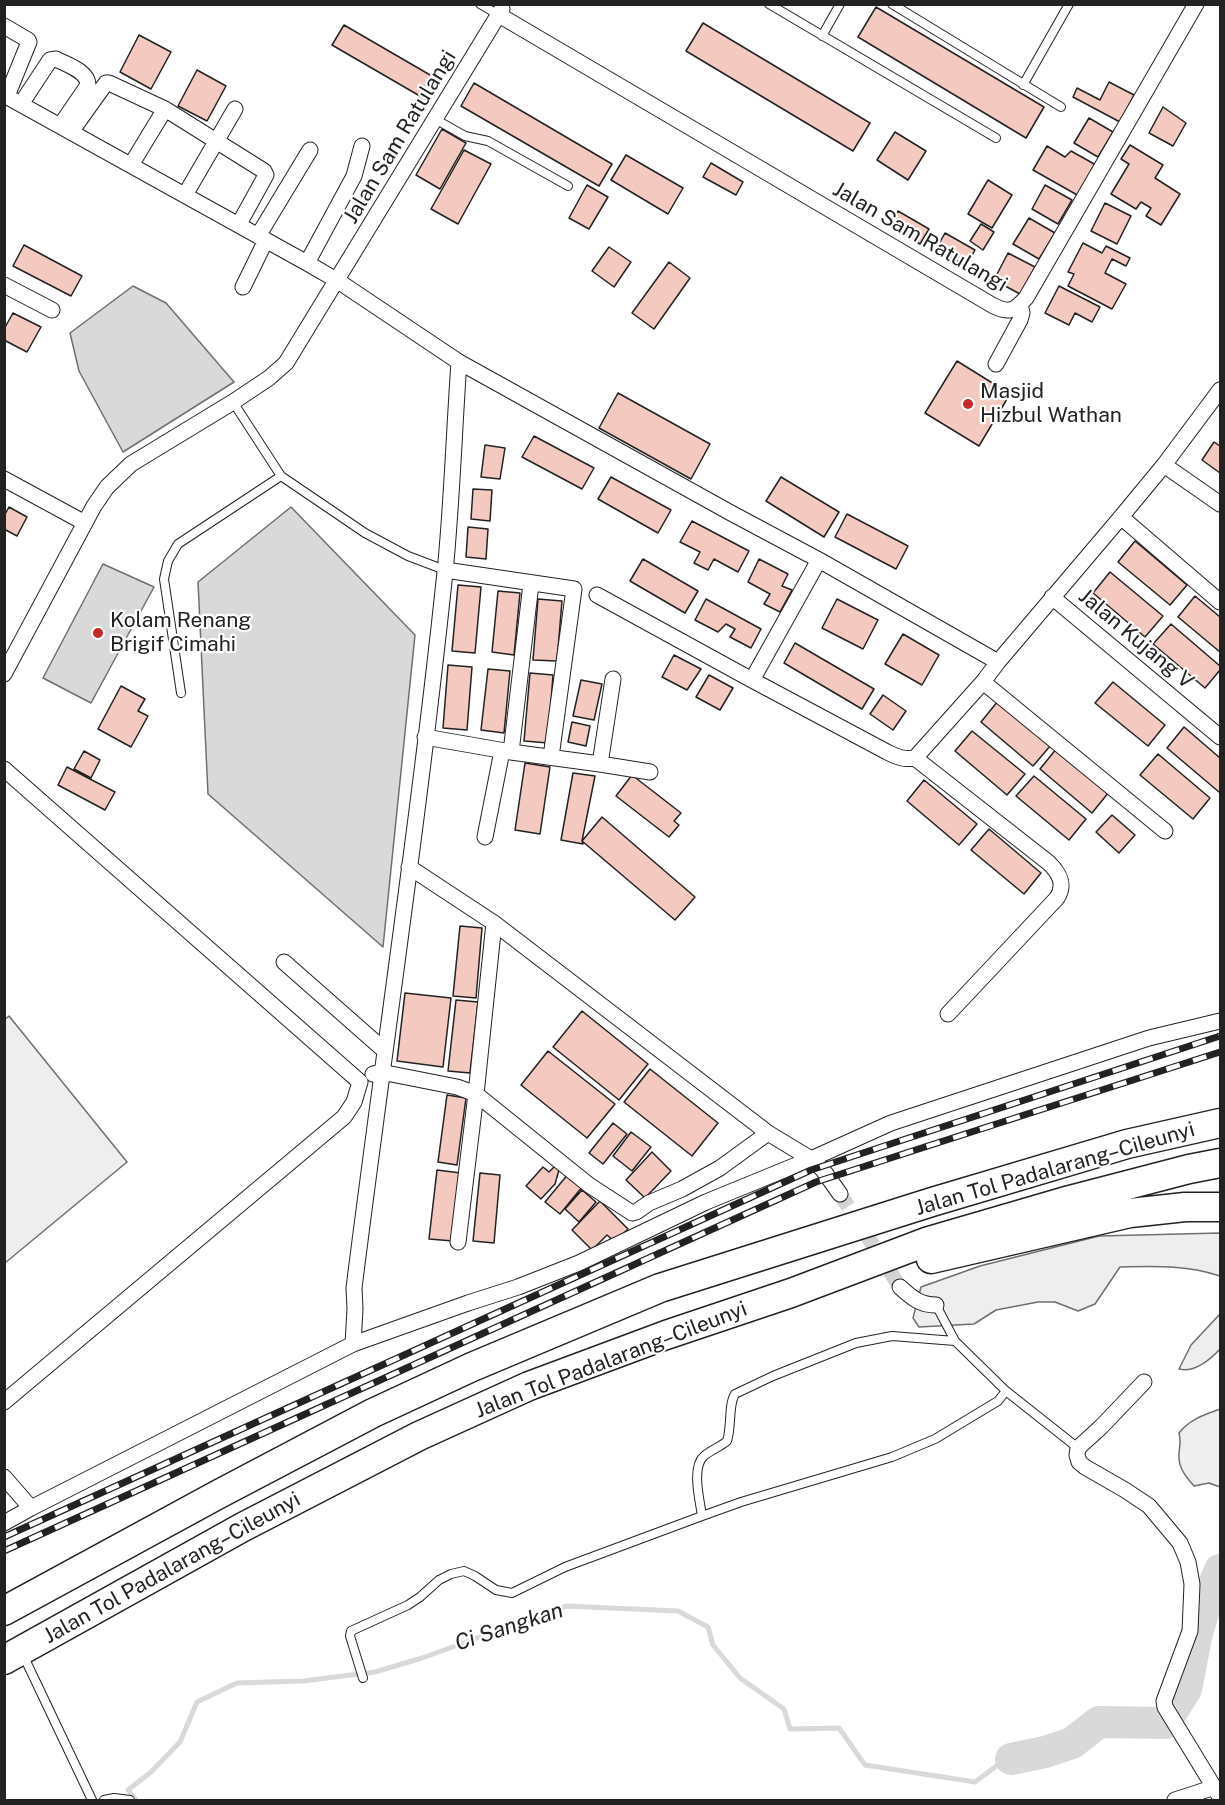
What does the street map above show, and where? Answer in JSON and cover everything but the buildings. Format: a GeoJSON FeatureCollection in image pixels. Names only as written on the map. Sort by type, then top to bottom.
{"type":"FeatureCollection","features":[{"type":"Feature","properties":{"kind":"highway","name":"Jalan Tol Padalarang–Cileunyi"},"geometry":{"type":"LineString","coordinates":[[4,1611],[373,1413],[472,1367],[660,1288],[932,1202],[1104,1151],[1221,1123]]}},
{"type":"Feature","properties":{"kind":"highway","name":"Jalan Tol Padalarang–Cileunyi"},"geometry":{"type":"LineString","coordinates":[[15,1659],[243,1527],[419,1436],[529,1386],[666,1335],[791,1293],[926,1242],[1070,1200],[1221,1163]]}},
{"type":"Feature","properties":{"kind":"highway"},"geometry":{"type":"LineString","coordinates":[[791,1293],[1130,1213],[1185,1207],[1221,1207]]}},
{"type":"Feature","properties":{"kind":"street","name":"Jalan Sam Ratulangi"},"geometry":{"type":"LineString","coordinates":[[4,674],[94,506],[107,487],[131,464],[233,402],[269,378],[286,363],[502,10],[992,305],[1008,311],[1026,298],[1196,4]]}},
{"type":"Feature","properties":{"kind":"street"},"geometry":{"type":"LineString","coordinates":[[4,26],[29,42],[6,96],[307,262],[459,362],[819,560],[998,662]]}},
{"type":"Feature","properties":{"kind":"street"},"geometry":{"type":"LineString","coordinates":[[21,104],[50,60],[56,59],[66,64],[85,75],[88,85],[65,129]]}},
{"type":"Feature","properties":{"kind":"street"},"geometry":{"type":"LineString","coordinates":[[65,129],[106,83],[165,109],[260,168],[266,175],[239,224]]}},
{"type":"Feature","properties":{"kind":"street"},"geometry":{"type":"LineString","coordinates":[[131,165],[165,109]]}},
{"type":"Feature","properties":{"kind":"street"},"geometry":{"type":"LineString","coordinates":[[185,195],[235,109]]}},
{"type":"Feature","properties":{"kind":"street"},"geometry":{"type":"LineString","coordinates":[[307,262],[354,176],[362,146]]}},
{"type":"Feature","properties":{"kind":"street"},"geometry":{"type":"LineString","coordinates":[[243,287],[262,238],[310,150]]}},
{"type":"Feature","properties":{"kind":"street"},"geometry":{"type":"LineString","coordinates":[[4,285],[52,310]]}},
{"type":"Feature","properties":{"kind":"street"},"geometry":{"type":"LineString","coordinates":[[996,364],[1020,320],[1022,313],[1020,304]]}},
{"type":"Feature","properties":{"kind":"street"},"geometry":{"type":"LineString","coordinates":[[353,1344],[354,1288],[445,570],[459,362]]}},
{"type":"Feature","properties":{"kind":"street"},"geometry":{"type":"LineString","coordinates":[[915,758],[1121,517],[1221,390]]}},
{"type":"Feature","properties":{"kind":"street"},"geometry":{"type":"LineString","coordinates":[[1164,465],[1221,504]]}},
{"type":"Feature","properties":{"kind":"street"},"geometry":{"type":"LineString","coordinates":[[4,479],[86,523]]}},
{"type":"Feature","properties":{"kind":"street"},"geometry":{"type":"LineString","coordinates":[[1121,517],[1221,602]]}},
{"type":"Feature","properties":{"kind":"street"},"geometry":{"type":"LineString","coordinates":[[752,680],[819,560]]}},
{"type":"Feature","properties":{"kind":"street"},"geometry":{"type":"LineString","coordinates":[[445,570],[574,589],[551,757]]}},
{"type":"Feature","properties":{"kind":"street"},"geometry":{"type":"LineString","coordinates":[[485,837],[507,751],[531,584]]}},
{"type":"Feature","properties":{"kind":"street"},"geometry":{"type":"LineString","coordinates":[[597,595],[887,753],[902,759],[915,758],[1059,872],[1062,883],[1057,898],[948,1014]]}},
{"type":"Feature","properties":{"kind":"street","name":"Jalan Kujang V"},"geometry":{"type":"LineString","coordinates":[[1052,597],[1221,737]]}},
{"type":"Feature","properties":{"kind":"street"},"geometry":{"type":"LineString","coordinates":[[600,764],[613,680]]}},
{"type":"Feature","properties":{"kind":"street"},"geometry":{"type":"LineString","coordinates":[[982,682],[1165,831]]}},
{"type":"Feature","properties":{"kind":"street"},"geometry":{"type":"LineString","coordinates":[[425,737],[650,772]]}},
{"type":"Feature","properties":{"kind":"street"},"geometry":{"type":"LineString","coordinates":[[4,769],[360,1082]]}},
{"type":"Feature","properties":{"kind":"street"},"geometry":{"type":"LineString","coordinates":[[409,867],[494,923],[768,1133],[811,1159],[823,1170],[840,1194]]}},
{"type":"Feature","properties":{"kind":"street"},"geometry":{"type":"LineString","coordinates":[[458,1242],[494,923]]}},
{"type":"Feature","properties":{"kind":"street"},"geometry":{"type":"LineString","coordinates":[[284,962],[384,1050]]}},
{"type":"Feature","properties":{"kind":"street"},"geometry":{"type":"LineString","coordinates":[[4,1523],[353,1344],[518,1287],[579,1263],[706,1202],[891,1123],[1149,1038],[1221,1021]]}},
{"type":"Feature","properties":{"kind":"street"},"geometry":{"type":"LineString","coordinates":[[4,1402],[344,1117],[354,1101],[360,1082],[381,1072],[457,1087],[476,1094],[589,1185],[632,1213],[720,1168],[768,1133]]}},
{"type":"Feature","properties":{"kind":"street"},"geometry":{"type":"LineString","coordinates":[[900,1287],[916,1302],[936,1305]]}},
{"type":"Feature","properties":{"kind":"street"},"geometry":{"type":"LineString","coordinates":[[1144,1383],[1078,1448],[1077,1455],[1079,1462],[1085,1467],[1149,1506],[1180,1543],[1188,1562],[1191,1584],[1190,1631],[1165,1698],[1165,1707],[1218,1792],[1175,1800]]}},
{"type":"Feature","properties":{"kind":"street"},"geometry":{"type":"LineString","coordinates":[[4,1477],[31,1508]]}},
{"type":"Feature","properties":{"kind":"lane"},"geometry":{"type":"LineString","coordinates":[[480,4],[502,10]]}},
{"type":"Feature","properties":{"kind":"lane"},"geometry":{"type":"LineString","coordinates":[[769,4],[996,138]]}},
{"type":"Feature","properties":{"kind":"lane"},"geometry":{"type":"LineString","coordinates":[[822,36],[840,4]]}},
{"type":"Feature","properties":{"kind":"lane"},"geometry":{"type":"LineString","coordinates":[[892,4],[1061,107]]}},
{"type":"Feature","properties":{"kind":"lane"},"geometry":{"type":"LineString","coordinates":[[1023,85],[1070,4]]}},
{"type":"Feature","properties":{"kind":"lane"},"geometry":{"type":"LineString","coordinates":[[435,119],[465,136],[488,141],[568,186]]}},
{"type":"Feature","properties":{"kind":"lane"},"geometry":{"type":"LineString","coordinates":[[233,402],[281,476],[364,532],[408,556],[445,570]]}},
{"type":"Feature","properties":{"kind":"lane"},"geometry":{"type":"LineString","coordinates":[[181,693],[164,579],[168,561],[178,544],[281,476]]}},
{"type":"Feature","properties":{"kind":"lane"},"geometry":{"type":"LineString","coordinates":[[936,1305],[955,1341],[1006,1391],[1078,1448]]}},
{"type":"Feature","properties":{"kind":"lane"},"geometry":{"type":"LineString","coordinates":[[702,1516],[697,1466],[705,1455],[727,1441],[732,1399],[735,1394],[773,1376],[869,1339],[892,1336],[955,1341]]}},
{"type":"Feature","properties":{"kind":"lane"},"geometry":{"type":"LineString","coordinates":[[363,1678],[350,1636],[351,1631],[408,1605],[439,1580],[451,1574],[464,1571],[496,1590],[512,1593],[565,1567],[741,1502],[892,1457],[935,1439],[998,1401],[1006,1391]]}},
{"type":"Feature","properties":{"kind":"lane"},"geometry":{"type":"LineString","coordinates":[[15,1659],[92,1800]]}},
{"type":"Feature","properties":{"kind":"lane"},"geometry":{"type":"LineString","coordinates":[[104,1800],[114,1798],[130,1800]]}},
{"type":"Feature","properties":{"kind":"shaded area"},"geometry":{"type":"Polygon","coordinates":[[[133,286],[166,303],[234,382],[123,452],[79,371],[70,333],[133,286]]]}},
{"type":"Feature","properties":{"kind":"shaded area"},"geometry":{"type":"Polygon","coordinates":[[[291,507],[415,635],[383,947],[208,794],[198,582],[291,507]]]}},
{"type":"Feature","properties":{"kind":"shaded area","name":"Kolam Renang Brigif Cimahi"},"geometry":{"type":"Polygon","coordinates":[[[103,564],[154,587],[91,703],[43,678],[103,564]]]}},
{"type":"Feature","properties":{"kind":"shaded area"},"geometry":{"type":"Polygon","coordinates":[[[9,1016],[127,1162],[5,1263],[4,1020],[9,1016]]]}},
{"type":"Feature","properties":{"kind":"shaded area"},"geometry":{"type":"Polygon","coordinates":[[[1220,1233],[1220,1276],[1183,1268],[1120,1267],[1095,1304],[1078,1311],[1055,1302],[1038,1302],[996,1310],[974,1324],[919,1327],[913,1318],[921,1287],[980,1266],[1099,1236],[1220,1233]]]}},
{"type":"Feature","properties":{"kind":"shaded area"},"geometry":{"type":"Polygon","coordinates":[[[1220,1314],[1220,1349],[1196,1367],[1179,1369],[1191,1345],[1220,1314]]]}},
{"type":"Feature","properties":{"kind":"shaded area"},"geometry":{"type":"Polygon","coordinates":[[[1220,1409],[1220,1487],[1209,1483],[1194,1486],[1184,1474],[1180,1463],[1179,1433],[1193,1421],[1220,1409]]]}},
{"type":"Feature","properties":{"kind":"waterway","name":"Ci Sangkan"},"geometry":{"type":"LineString","coordinates":[[1011,1759],[1045,1752],[1072,1743],[1099,1722],[1165,1723],[1186,1689],[1197,1633],[1207,1600],[1220,1570]]}},
{"type":"Feature","properties":{"kind":"waterway","name":"Ci Sangkan"},"geometry":{"type":"LineString","coordinates":[[136,1800],[128,1790],[151,1772],[180,1742],[197,1702],[237,1683],[303,1681],[375,1672],[422,1658],[566,1606],[678,1611],[708,1627],[713,1645],[740,1678],[784,1709],[790,1729],[839,1728],[865,1765],[975,1782],[999,1764],[1011,1759]]}},
{"type":"Feature","properties":{"kind":"tunnel"},"geometry":{"type":"LineString","coordinates":[[840,1194],[900,1287]]}},
{"type":"Feature","properties":{"kind":"railway"},"geometry":{"type":"LineString","coordinates":[[4,1537],[811,1170],[1220,1036]]}},
{"type":"Feature","properties":{"kind":"railway"},"geometry":{"type":"LineString","coordinates":[[4,1551],[816,1182],[1220,1052]]}},
{"type":"Feature","properties":{"kind":"place","name":"Masjid Hizbul Wathan"},"geometry":{"type":"Point","coordinates":[968,404]}},
{"type":"Feature","properties":{"kind":"place","name":"Kolam Renang Brigif Cimahi"},"geometry":{"type":"Point","coordinates":[98,633]}}]}
